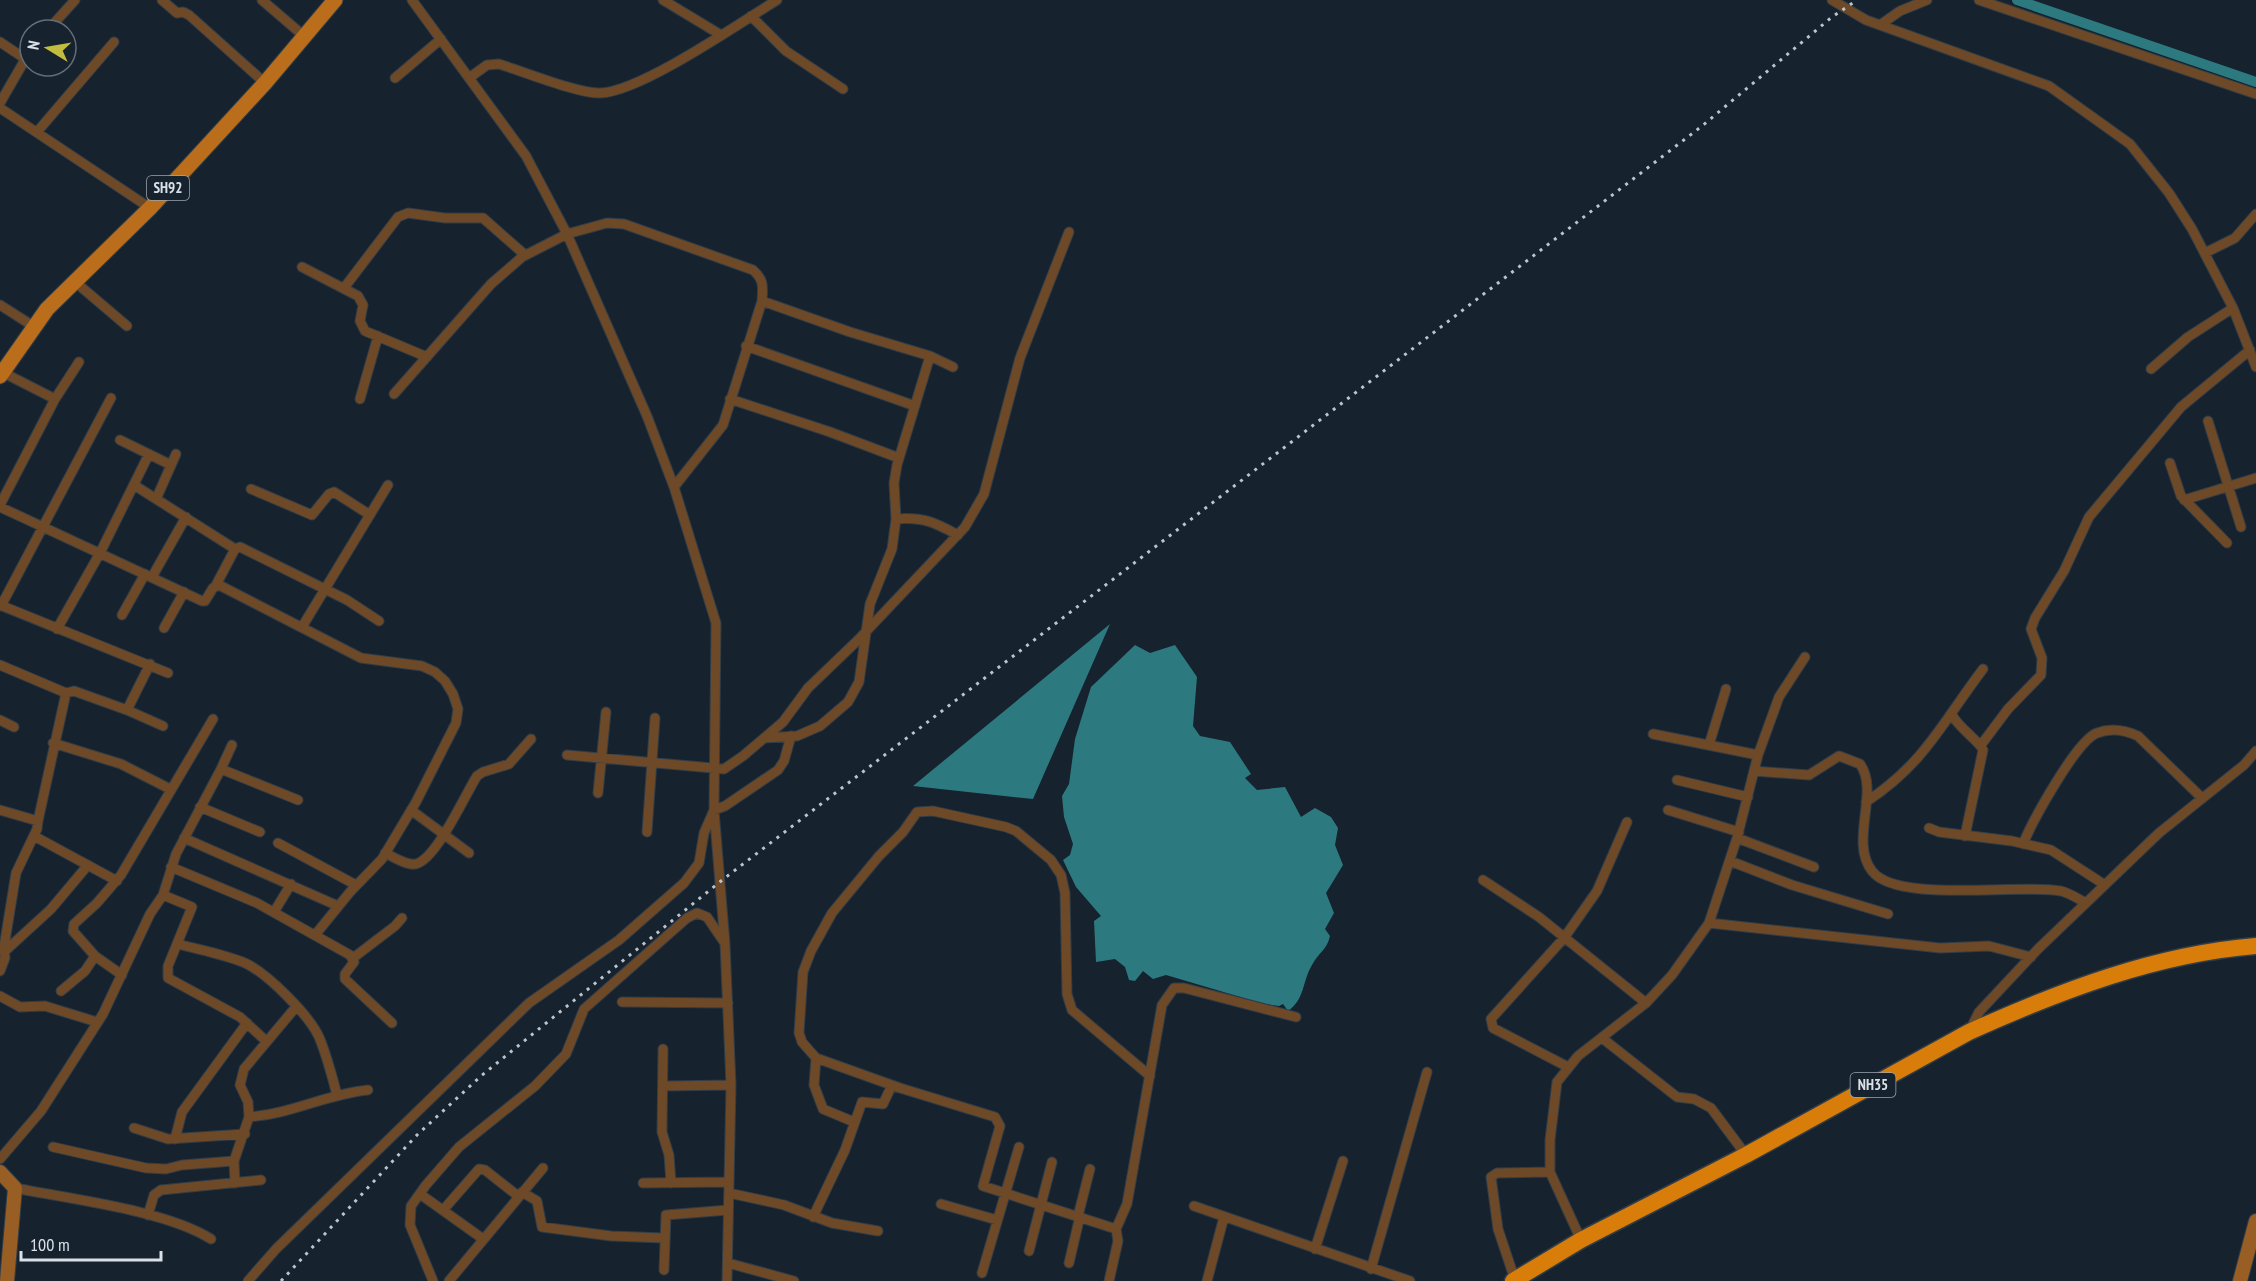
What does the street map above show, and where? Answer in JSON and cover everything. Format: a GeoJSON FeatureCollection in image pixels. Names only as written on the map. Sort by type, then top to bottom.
{"type":"FeatureCollection","features":[{"type":"Feature","properties":{"kind":"highway","name":"NH35"},"geometry":{"type":"LineString","coordinates":[[1514,1280],[1581,1240],[1746,1155],[1969,1032],[2076,988],[2139,968],[2176,958],[2256,946]]}},
{"type":"Feature","properties":{"kind":"main road","name":"SH92"},"geometry":{"type":"LineString","coordinates":[[1,374],[33,326],[73,280],[150,208],[266,83],[335,0]]}},
{"type":"Feature","properties":{"kind":"street"},"geometry":{"type":"LineString","coordinates":[[59,18],[75,0]]}},
{"type":"Feature","properties":{"kind":"street"},"geometry":{"type":"LineString","coordinates":[[162,0],[177,13],[183,12],[189,15],[266,83]]}},
{"type":"Feature","properties":{"kind":"street"},"geometry":{"type":"LineString","coordinates":[[261,0],[304,38]]}},
{"type":"Feature","properties":{"kind":"street"},"geometry":{"type":"LineString","coordinates":[[663,0],[721,35]]}},
{"type":"Feature","properties":{"kind":"street"},"geometry":{"type":"LineString","coordinates":[[469,78],[487,64],[499,64],[589,92],[608,92],[658,72],[777,0]]}},
{"type":"Feature","properties":{"kind":"street"},"geometry":{"type":"LineString","coordinates":[[1832,0],[1880,25],[2049,86],[2106,124],[2130,144],[2147,163],[2187,220],[2234,308],[2256,367]]}},
{"type":"Feature","properties":{"kind":"street"},"geometry":{"type":"LineString","coordinates":[[1880,25],[1900,11],[1927,0]]}},
{"type":"Feature","properties":{"kind":"street"},"geometry":{"type":"LineString","coordinates":[[1979,0],[2256,94]]}},
{"type":"Feature","properties":{"kind":"street"},"geometry":{"type":"LineString","coordinates":[[416,2],[526,156],[567,234],[647,416],[674,487],[716,623],[714,810],[725,944],[731,1085],[727,1281]]}},
{"type":"Feature","properties":{"kind":"street"},"geometry":{"type":"LineString","coordinates":[[751,16],[786,51],[843,89]]}},
{"type":"Feature","properties":{"kind":"street"},"geometry":{"type":"LineString","coordinates":[[395,78],[441,39]]}},
{"type":"Feature","properties":{"kind":"street"},"geometry":{"type":"LineString","coordinates":[[37,132],[114,42]]}},
{"type":"Feature","properties":{"kind":"street"},"geometry":{"type":"LineString","coordinates":[[0,43],[18,50]]}},
{"type":"Feature","properties":{"kind":"street"},"geometry":{"type":"LineString","coordinates":[[0,103],[18,70]]}},
{"type":"Feature","properties":{"kind":"street"},"geometry":{"type":"LineString","coordinates":[[0,108],[150,208]]}},
{"type":"Feature","properties":{"kind":"street"},"geometry":{"type":"LineString","coordinates":[[344,288],[372,255],[390,226],[398,217],[408,213],[445,218],[483,218],[525,255]]}},
{"type":"Feature","properties":{"kind":"street"},"geometry":{"type":"LineString","coordinates":[[2205,253],[2235,238],[2256,213]]}},
{"type":"Feature","properties":{"kind":"street"},"geometry":{"type":"LineString","coordinates":[[394,394],[491,284],[525,255],[567,234],[607,223],[624,224],[753,270],[761,278],[762,301],[723,424],[674,487]]}},
{"type":"Feature","properties":{"kind":"street"},"geometry":{"type":"LineString","coordinates":[[567,754],[652,764],[724,769],[783,722],[808,688],[865,633],[958,535],[984,494],[1020,358],[1069,232]]}},
{"type":"Feature","properties":{"kind":"street"},"geometry":{"type":"LineString","coordinates":[[302,267],[344,288],[362,301],[361,327],[428,357]]}},
{"type":"Feature","properties":{"kind":"street"},"geometry":{"type":"LineString","coordinates":[[73,280],[127,326]]}},
{"type":"Feature","properties":{"kind":"street"},"geometry":{"type":"LineString","coordinates":[[762,301],[850,332],[930,356],[953,367]]}},
{"type":"Feature","properties":{"kind":"street"},"geometry":{"type":"LineString","coordinates":[[0,305],[33,326]]}},
{"type":"Feature","properties":{"kind":"street"},"geometry":{"type":"LineString","coordinates":[[2151,369],[2181,342],[2234,308]]}},
{"type":"Feature","properties":{"kind":"street"},"geometry":{"type":"LineString","coordinates":[[360,399],[378,336]]}},
{"type":"Feature","properties":{"kind":"street"},"geometry":{"type":"LineString","coordinates":[[746,346],[915,406]]}},
{"type":"Feature","properties":{"kind":"street"},"geometry":{"type":"LineString","coordinates":[[1981,746],[2008,710],[2041,675],[2042,658],[2031,629],[2035,618],[2064,571],[2089,517],[2181,407],[2250,350]]}},
{"type":"Feature","properties":{"kind":"street"},"geometry":{"type":"LineString","coordinates":[[764,738],[791,736],[820,726],[848,702],[862,669],[870,604],[892,549],[896,519],[894,483],[899,458],[930,356]]}},
{"type":"Feature","properties":{"kind":"street"},"geometry":{"type":"LineString","coordinates":[[79,362],[55,399],[0,506],[206,602],[235,549]]}},
{"type":"Feature","properties":{"kind":"street"},"geometry":{"type":"LineString","coordinates":[[1,374],[55,399]]}},
{"type":"Feature","properties":{"kind":"street"},"geometry":{"type":"LineString","coordinates":[[111,398],[0,606],[168,673]]}},
{"type":"Feature","properties":{"kind":"street"},"geometry":{"type":"LineString","coordinates":[[730,399],[831,432],[899,458]]}},
{"type":"Feature","properties":{"kind":"street"},"geometry":{"type":"LineString","coordinates":[[2208,421],[2241,527]]}},
{"type":"Feature","properties":{"kind":"street"},"geometry":{"type":"LineString","coordinates":[[120,440],[171,465]]}},
{"type":"Feature","properties":{"kind":"street"},"geometry":{"type":"LineString","coordinates":[[157,497],[176,453]]}},
{"type":"Feature","properties":{"kind":"street"},"geometry":{"type":"LineString","coordinates":[[57,629],[100,553],[149,454]]}},
{"type":"Feature","properties":{"kind":"street"},"geometry":{"type":"LineString","coordinates":[[2170,464],[2176,488],[2184,500],[2227,543]]}},
{"type":"Feature","properties":{"kind":"street"},"geometry":{"type":"LineString","coordinates":[[2184,500],[2256,478]]}},
{"type":"Feature","properties":{"kind":"street"},"geometry":{"type":"LineString","coordinates":[[134,485],[157,497],[235,549],[245,549],[347,600],[379,621]]}},
{"type":"Feature","properties":{"kind":"street"},"geometry":{"type":"LineString","coordinates":[[302,627],[388,485]]}},
{"type":"Feature","properties":{"kind":"street"},"geometry":{"type":"LineString","coordinates":[[251,489],[312,515],[329,494],[334,492],[370,514]]}},
{"type":"Feature","properties":{"kind":"street"},"geometry":{"type":"LineString","coordinates":[[122,615],[186,517]]}},
{"type":"Feature","properties":{"kind":"street"},"geometry":{"type":"LineString","coordinates":[[896,519],[915,518],[932,521],[958,535]]}},
{"type":"Feature","properties":{"kind":"street"},"geometry":{"type":"LineString","coordinates":[[216,585],[361,658],[422,666],[435,672],[449,687],[458,710],[456,723],[411,810],[385,853],[315,935]]}},
{"type":"Feature","properties":{"kind":"street"},"geometry":{"type":"LineString","coordinates":[[164,628],[184,592]]}},
{"type":"Feature","properties":{"kind":"street"},"geometry":{"type":"LineString","coordinates":[[1581,1240],[1550,1172],[1554,1090],[1568,1067],[1646,1003],[1672,975],[1709,923],[1738,835],[1758,755],[1779,698],[1804,657]]}},
{"type":"Feature","properties":{"kind":"street"},"geometry":{"type":"LineString","coordinates":[[127,710],[150,664]]}},
{"type":"Feature","properties":{"kind":"street"},"geometry":{"type":"LineString","coordinates":[[0,665],[66,693],[74,691],[163,726]]}},
{"type":"Feature","properties":{"kind":"street"},"geometry":{"type":"LineString","coordinates":[[1866,802],[1892,785],[1928,748],[1983,669]]}},
{"type":"Feature","properties":{"kind":"street"},"geometry":{"type":"LineString","coordinates":[[1709,745],[1726,689]]}},
{"type":"Feature","properties":{"kind":"street"},"geometry":{"type":"LineString","coordinates":[[0,971],[16,873],[34,836],[66,693]]}},
{"type":"Feature","properties":{"kind":"street"},"geometry":{"type":"LineString","coordinates":[[598,793],[606,712]]}},
{"type":"Feature","properties":{"kind":"street"},"geometry":{"type":"LineString","coordinates":[[1952,715],[1966,735],[1981,746],[1983,755],[1965,836]]}},
{"type":"Feature","properties":{"kind":"street"},"geometry":{"type":"LineString","coordinates":[[647,832],[655,718]]}},
{"type":"Feature","properties":{"kind":"street"},"geometry":{"type":"LineString","coordinates":[[122,975],[95,956],[73,931],[73,927],[117,881],[213,719]]}},
{"type":"Feature","properties":{"kind":"street"},"geometry":{"type":"LineString","coordinates":[[0,720],[14,727]]}},
{"type":"Feature","properties":{"kind":"street"},"geometry":{"type":"LineString","coordinates":[[2023,844],[2056,784],[2082,746],[2097,733],[2126,731],[2138,736],[2202,798]]}},
{"type":"Feature","properties":{"kind":"street"},"geometry":{"type":"LineString","coordinates":[[1653,734],[1758,755]]}},
{"type":"Feature","properties":{"kind":"street"},"geometry":{"type":"LineString","coordinates":[[248,1281],[276,1249],[529,1003],[619,940],[684,884],[699,863],[704,833],[714,810],[725,806],[778,770],[784,761],[791,736]]}},
{"type":"Feature","properties":{"kind":"street"},"geometry":{"type":"LineString","coordinates":[[385,853],[416,864],[436,848],[477,776],[483,772],[509,765],[531,738]]}},
{"type":"Feature","properties":{"kind":"street"},"geometry":{"type":"LineString","coordinates":[[53,743],[121,764],[170,789]]}},
{"type":"Feature","properties":{"kind":"street"},"geometry":{"type":"LineString","coordinates":[[0,1159],[41,1111],[98,1022],[150,914],[163,895],[171,867],[184,838],[232,745]]}},
{"type":"Feature","properties":{"kind":"street"},"geometry":{"type":"LineString","coordinates":[[1969,1032],[1979,1012],[2086,903],[2159,833],[2244,765],[2256,751]]}},
{"type":"Feature","properties":{"kind":"street"},"geometry":{"type":"LineString","coordinates":[[1754,771],[1809,775],[1834,758],[1849,758],[1864,769],[1865,861],[1874,874],[1884,880],[1917,888],[2058,890],[2086,903]]}},
{"type":"Feature","properties":{"kind":"street"},"geometry":{"type":"LineString","coordinates":[[221,769],[298,800]]}},
{"type":"Feature","properties":{"kind":"street"},"geometry":{"type":"LineString","coordinates":[[1677,780],[1748,797]]}},
{"type":"Feature","properties":{"kind":"street"},"geometry":{"type":"LineString","coordinates":[[200,807],[260,832]]}},
{"type":"Feature","properties":{"kind":"street"},"geometry":{"type":"LineString","coordinates":[[0,810],[38,821]]}},
{"type":"Feature","properties":{"kind":"street"},"geometry":{"type":"LineString","coordinates":[[411,810],[444,832],[469,853]]}},
{"type":"Feature","properties":{"kind":"street"},"geometry":{"type":"LineString","coordinates":[[1116,1229],[984,1188],[982,1184],[999,1131],[999,1120],[816,1058],[802,1042],[799,1033],[803,972],[811,951],[832,913],[879,856],[903,832],[913,816],[923,810],[1006,827],[1016,831],[1051,860],[1061,875],[1065,893],[1067,994],[1072,1010],[1150,1076]]}},
{"type":"Feature","properties":{"kind":"street"},"geometry":{"type":"LineString","coordinates":[[1668,810],[1738,835],[1814,867]]}},
{"type":"Feature","properties":{"kind":"street"},"geometry":{"type":"LineString","coordinates":[[1568,1067],[1493,1028],[1490,1024],[1493,1016],[1512,998],[1564,938],[1597,891],[1627,822]]}},
{"type":"Feature","properties":{"kind":"street"},"geometry":{"type":"LineString","coordinates":[[1929,828],[1965,836],[2023,844],[2059,853],[2105,885]]}},
{"type":"Feature","properties":{"kind":"street"},"geometry":{"type":"LineString","coordinates":[[34,836],[117,881]]}},
{"type":"Feature","properties":{"kind":"street"},"geometry":{"type":"LineString","coordinates":[[184,838],[338,906]]}},
{"type":"Feature","properties":{"kind":"street"},"geometry":{"type":"LineString","coordinates":[[278,843],[356,885]]}},
{"type":"Feature","properties":{"kind":"street"},"geometry":{"type":"LineString","coordinates":[[1730,861],[1792,885],[1888,914]]}},
{"type":"Feature","properties":{"kind":"street"},"geometry":{"type":"LineString","coordinates":[[4,952],[57,904],[88,865]]}},
{"type":"Feature","properties":{"kind":"street"},"geometry":{"type":"LineString","coordinates":[[171,867],[274,912],[353,958]]}},
{"type":"Feature","properties":{"kind":"street"},"geometry":{"type":"LineString","coordinates":[[1484,880],[1539,917],[1646,1003]]}},
{"type":"Feature","properties":{"kind":"street"},"geometry":{"type":"LineString","coordinates":[[274,912],[291,884]]}},
{"type":"Feature","properties":{"kind":"street"},"geometry":{"type":"LineString","coordinates":[[163,895],[192,908],[168,966],[168,978],[247,1023],[266,1041]]}},
{"type":"Feature","properties":{"kind":"street"},"geometry":{"type":"LineString","coordinates":[[434,1281],[410,1225],[411,1206],[459,1147],[535,1086],[566,1054],[584,1009],[687,918],[697,913],[707,917],[725,944]]}},
{"type":"Feature","properties":{"kind":"street"},"geometry":{"type":"LineString","coordinates":[[353,958],[396,926],[402,918]]}},
{"type":"Feature","properties":{"kind":"street"},"geometry":{"type":"LineString","coordinates":[[1709,923],[1940,948],[1989,946],[2031,957]]}},
{"type":"Feature","properties":{"kind":"street"},"geometry":{"type":"LineString","coordinates":[[178,944],[254,968],[295,1008],[319,1036],[337,1095]]}},
{"type":"Feature","properties":{"kind":"street"},"geometry":{"type":"LineString","coordinates":[[61,991],[85,971],[95,956]]}},
{"type":"Feature","properties":{"kind":"street"},"geometry":{"type":"LineString","coordinates":[[353,958],[353,964],[345,974],[345,978],[392,1023]]}},
{"type":"Feature","properties":{"kind":"street"},"geometry":{"type":"LineString","coordinates":[[1109,1281],[1118,1241],[1116,1229],[1126,1204],[1162,1005],[1174,988],[1184,988],[1296,1017]]}},
{"type":"Feature","properties":{"kind":"street"},"geometry":{"type":"LineString","coordinates":[[0,996],[24,1008],[45,1006],[98,1022]]}},
{"type":"Feature","properties":{"kind":"street"},"geometry":{"type":"LineString","coordinates":[[622,1002],[728,1003]]}},
{"type":"Feature","properties":{"kind":"street"},"geometry":{"type":"LineString","coordinates":[[235,1183],[234,1161],[249,1117],[249,1102],[241,1088],[240,1080],[244,1069],[295,1008]]}},
{"type":"Feature","properties":{"kind":"street"},"geometry":{"type":"LineString","coordinates":[[175,1139],[182,1112],[247,1023]]}},
{"type":"Feature","properties":{"kind":"street"},"geometry":{"type":"LineString","coordinates":[[1602,1038],[1677,1097],[1694,1099],[1711,1108],[1746,1155]]}},
{"type":"Feature","properties":{"kind":"street"},"geometry":{"type":"LineString","coordinates":[[663,1049],[662,1132],[669,1155],[671,1183]]}},
{"type":"Feature","properties":{"kind":"street"},"geometry":{"type":"LineString","coordinates":[[816,1058],[814,1085],[823,1109],[854,1122]]}},
{"type":"Feature","properties":{"kind":"street"},"geometry":{"type":"LineString","coordinates":[[1371,1269],[1426,1072]]}},
{"type":"Feature","properties":{"kind":"street"},"geometry":{"type":"LineString","coordinates":[[663,1086],[731,1085]]}},
{"type":"Feature","properties":{"kind":"street"},"geometry":{"type":"LineString","coordinates":[[813,1217],[845,1150],[863,1101],[883,1104],[892,1085]]}},
{"type":"Feature","properties":{"kind":"street"},"geometry":{"type":"LineString","coordinates":[[249,1117],[299,1109],[337,1095],[368,1090]]}},
{"type":"Feature","properties":{"kind":"street"},"geometry":{"type":"LineString","coordinates":[[134,1128],[158,1138],[175,1139],[245,1134]]}},
{"type":"Feature","properties":{"kind":"street"},"geometry":{"type":"LineString","coordinates":[[53,1147],[146,1168],[166,1169],[182,1164],[234,1161]]}},
{"type":"Feature","properties":{"kind":"street"},"geometry":{"type":"LineString","coordinates":[[982,1273],[1019,1147]]}},
{"type":"Feature","properties":{"kind":"street"},"geometry":{"type":"LineString","coordinates":[[1315,1249],[1343,1161]]}},
{"type":"Feature","properties":{"kind":"street"},"geometry":{"type":"LineString","coordinates":[[1029,1251],[1052,1162]]}},
{"type":"Feature","properties":{"kind":"street"},"geometry":{"type":"LineString","coordinates":[[448,1281],[543,1168]]}},
{"type":"Feature","properties":{"kind":"street"},"geometry":{"type":"LineString","coordinates":[[444,1209],[479,1169],[485,1170],[520,1194],[537,1201],[542,1227],[611,1236],[664,1238]]}},
{"type":"Feature","properties":{"kind":"street"},"geometry":{"type":"LineString","coordinates":[[1069,1263],[1090,1169]]}},
{"type":"Feature","properties":{"kind":"street"},"geometry":{"type":"LineString","coordinates":[[0,1172],[15,1188],[148,1215],[186,1227],[211,1239]]}},
{"type":"Feature","properties":{"kind":"street"},"geometry":{"type":"LineString","coordinates":[[1514,1280],[1498,1229],[1491,1177],[1497,1173],[1550,1172]]}},
{"type":"Feature","properties":{"kind":"street"},"geometry":{"type":"LineString","coordinates":[[148,1215],[157,1191],[261,1180]]}},
{"type":"Feature","properties":{"kind":"street"},"geometry":{"type":"LineString","coordinates":[[643,1183],[729,1182]]}},
{"type":"Feature","properties":{"kind":"street"},"geometry":{"type":"LineString","coordinates":[[7,1281],[15,1188]]}},
{"type":"Feature","properties":{"kind":"street"},"geometry":{"type":"LineString","coordinates":[[729,1193],[784,1205],[813,1217],[878,1231]]}},
{"type":"Feature","properties":{"kind":"street"},"geometry":{"type":"LineString","coordinates":[[420,1194],[483,1239]]}},
{"type":"Feature","properties":{"kind":"street"},"geometry":{"type":"LineString","coordinates":[[941,1204],[997,1220]]}},
{"type":"Feature","properties":{"kind":"street"},"geometry":{"type":"LineString","coordinates":[[1194,1206],[1410,1281]]}},
{"type":"Feature","properties":{"kind":"street"},"geometry":{"type":"LineString","coordinates":[[664,1270],[664,1218],[670,1213],[728,1210]]}},
{"type":"Feature","properties":{"kind":"street"},"geometry":{"type":"LineString","coordinates":[[1207,1281],[1224,1216]]}},
{"type":"Feature","properties":{"kind":"street"},"geometry":{"type":"LineString","coordinates":[[2240,1281],[2256,1221]]}},
{"type":"Feature","properties":{"kind":"street"},"geometry":{"type":"LineString","coordinates":[[728,1263],[794,1281]]}},
{"type":"Feature","properties":{"kind":"shaded area"},"geometry":{"type":"Polygon","coordinates":[[[1110,624],[1033,799],[913,786],[1110,624]]]}},
{"type":"Feature","properties":{"kind":"shaded area"},"geometry":{"type":"Polygon","coordinates":[[[1135,645],[1150,653],[1175,645],[1197,677],[1193,726],[1200,736],[1230,742],[1251,774],[1245,778],[1257,790],[1285,787],[1301,817],[1315,808],[1331,817],[1338,828],[1335,845],[1343,865],[1326,893],[1334,913],[1325,929],[1330,936],[1327,945],[1309,971],[1298,1001],[1288,1011],[1283,1004],[1279,1006],[1264,1004],[1166,975],[1153,979],[1143,971],[1135,981],[1129,980],[1125,967],[1115,959],[1096,962],[1094,921],[1101,916],[1076,887],[1063,860],[1070,855],[1073,844],[1064,817],[1062,796],[1069,784],[1075,739],[1091,687],[1135,645]]]}},
{"type":"Feature","properties":{"kind":"waterway"},"geometry":{"type":"LineString","coordinates":[[2017,0],[2256,82]]}},
{"type":"Feature","properties":{"kind":"railway"},"geometry":{"type":"LineString","coordinates":[[281,1281],[417,1135],[481,1076],[721,881],[1702,126],[1832,17],[1857,0]]}}]}
